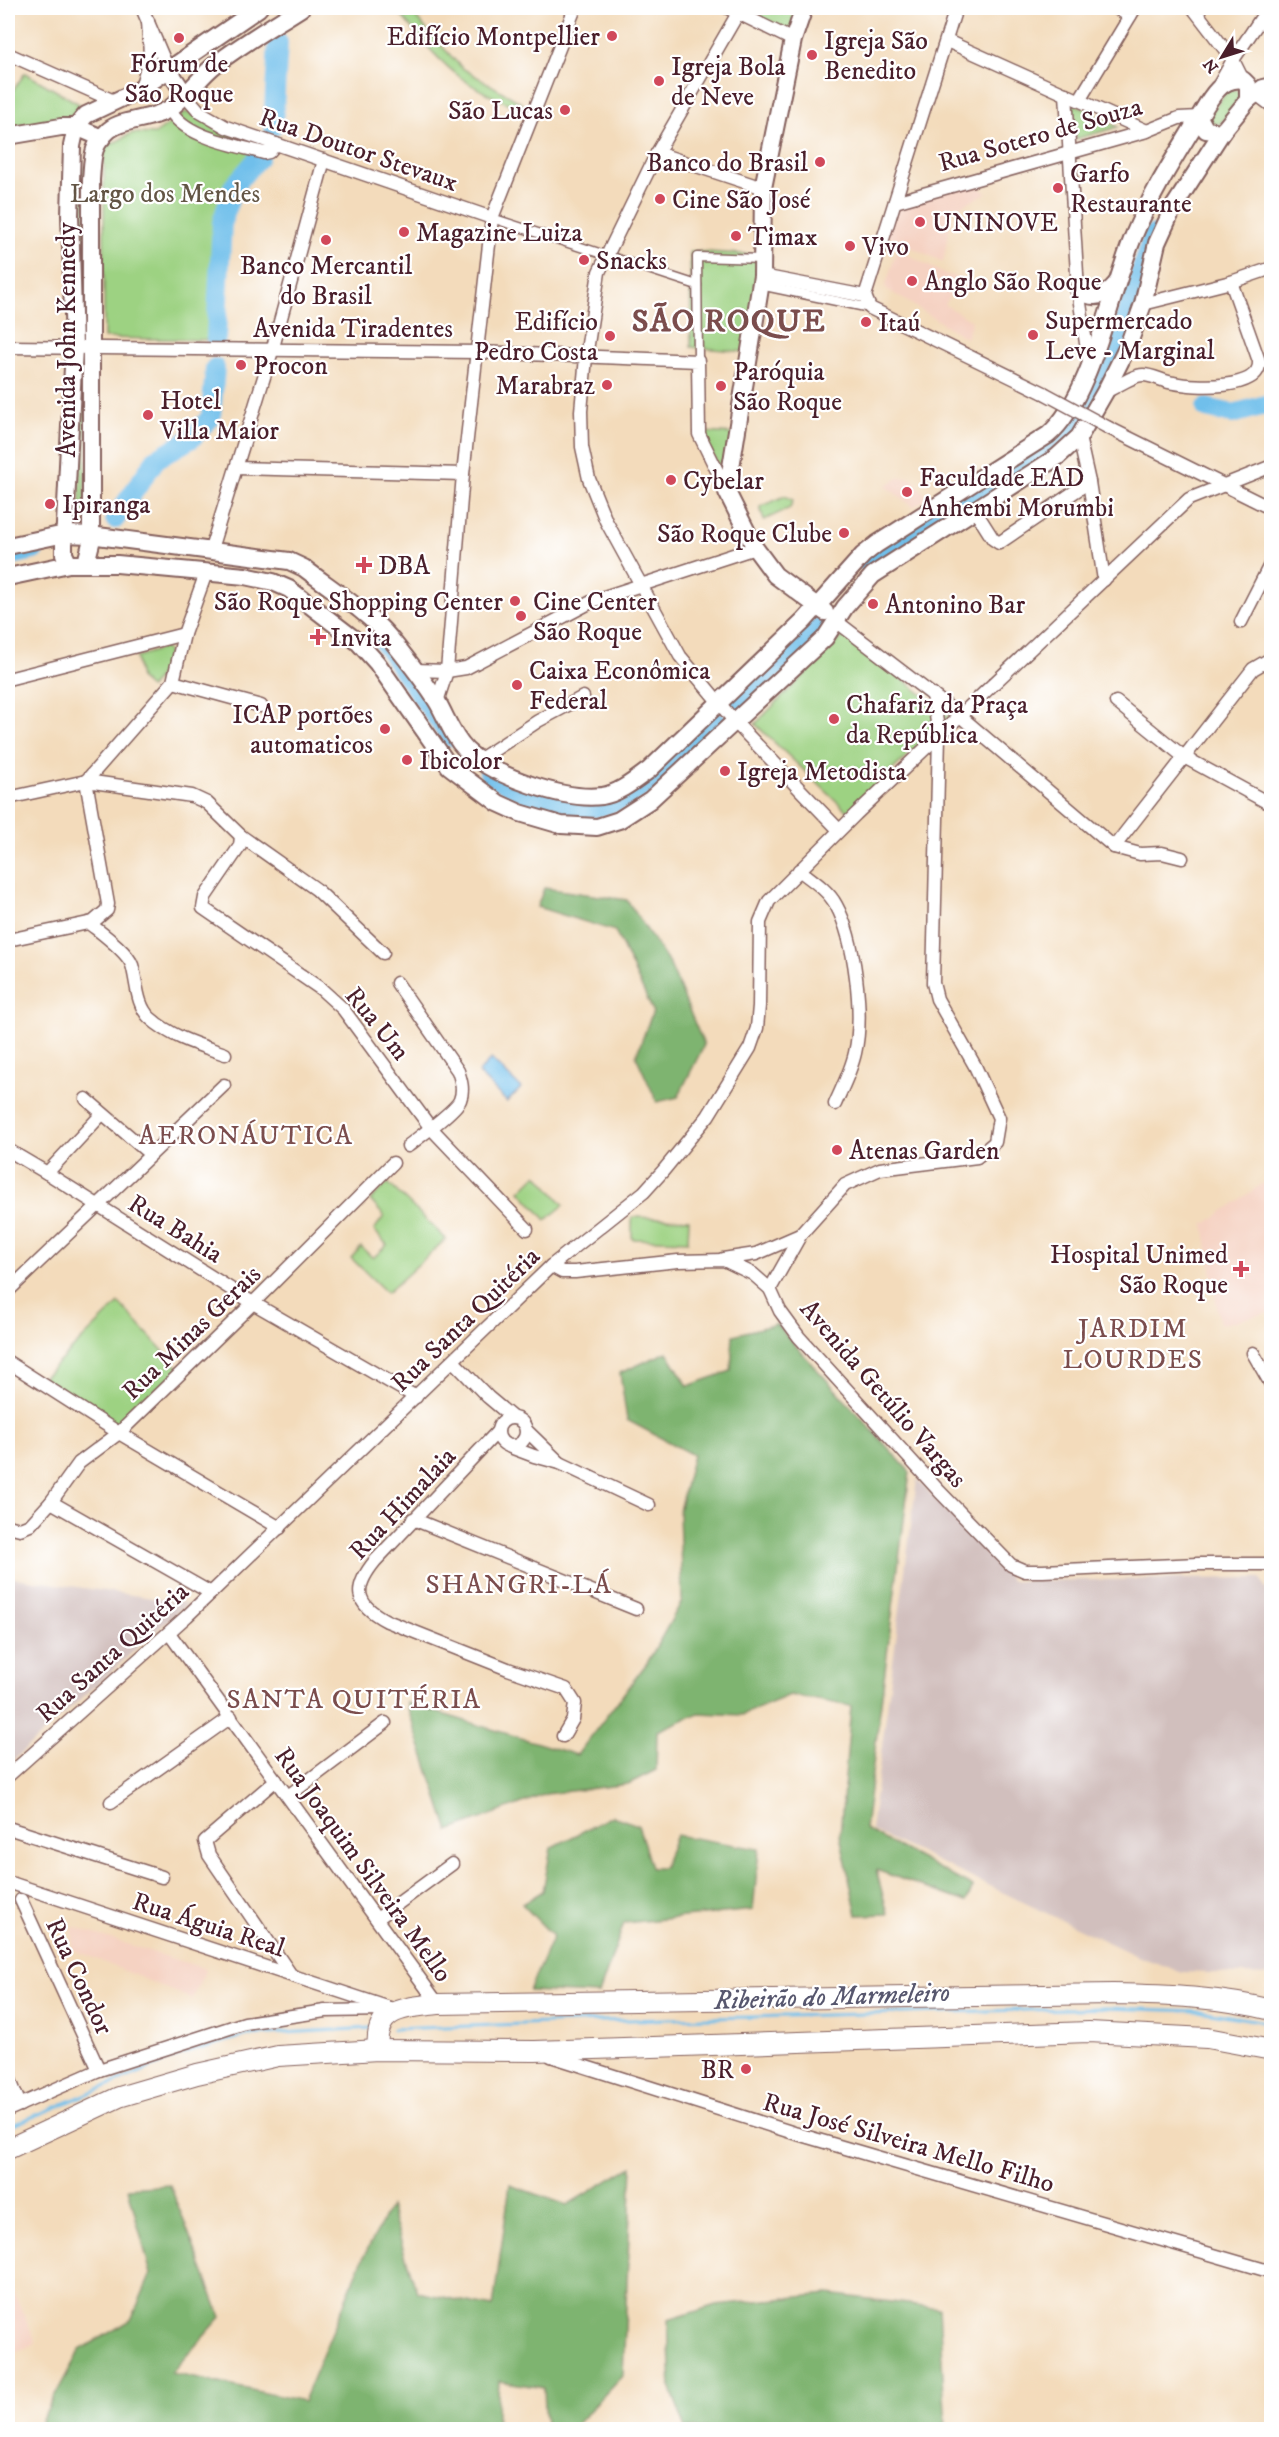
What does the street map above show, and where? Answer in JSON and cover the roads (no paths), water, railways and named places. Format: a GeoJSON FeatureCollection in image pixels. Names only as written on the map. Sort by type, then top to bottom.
{"type":"FeatureCollection","features":[{"type":"Feature","properties":{"kind":"highway"},"geometry":{"type":"LineString","coordinates":[[378,2050],[380,2027],[384,2020],[396,2010],[438,2004],[1113,1994],[1176,1995],[1240,2002],[1272,2010]]}},
{"type":"Feature","properties":{"kind":"highway"},"geometry":{"type":"LineString","coordinates":[[8,2149],[119,2097],[197,2074],[278,2056],[378,2050],[535,2050],[1089,2032],[1207,2038],[1272,2050]]}},
{"type":"Feature","properties":{"kind":"main road"},"geometry":{"type":"LineString","coordinates":[[76,127],[86,115],[141,89],[259,8]]}},
{"type":"Feature","properties":{"kind":"main road"},"geometry":{"type":"LineString","coordinates":[[8,136],[61,127],[76,127],[102,138],[116,126],[151,118],[170,109],[186,96],[216,64],[301,8]]}},
{"type":"Feature","properties":{"kind":"main road"},"geometry":{"type":"LineString","coordinates":[[804,8],[793,40],[763,188],[761,274],[736,446],[727,492],[755,548],[775,575],[836,621]]}},
{"type":"Feature","properties":{"kind":"main road"},"geometry":{"type":"LineString","coordinates":[[168,69],[186,96]]}},
{"type":"Feature","properties":{"kind":"main road"},"geometry":{"type":"LineString","coordinates":[[8,546],[65,534],[90,535],[276,558],[304,568],[387,635],[437,702],[459,742],[479,760],[520,782],[547,790],[579,796],[603,796],[625,787],[649,770],[817,606],[863,555],[1048,435],[1059,425],[1089,367],[1133,235],[1199,117],[1213,95],[1231,81],[1255,89],[1222,132],[1173,208],[1157,243],[1143,304],[1128,346],[1079,437],[1057,457],[873,575],[856,593],[825,638],[650,800],[619,820],[597,827],[561,825],[520,813],[498,803],[449,766],[377,663],[358,642],[289,589],[273,582],[245,576],[86,563],[43,568],[8,577]]}},
{"type":"Feature","properties":{"kind":"main road"},"geometry":{"type":"LineString","coordinates":[[1199,117],[1206,130],[1222,132]]}},
{"type":"Feature","properties":{"kind":"main road","name":"Avenida John Kennedy"},"geometry":{"type":"LineString","coordinates":[[69,564],[64,554],[74,347],[70,215],[72,146],[76,127]]}},
{"type":"Feature","properties":{"kind":"main road","name":"Avenida John Kennedy"},"geometry":{"type":"LineString","coordinates":[[86,563],[90,549],[93,348],[92,153],[102,138]]}},
{"type":"Feature","properties":{"kind":"main road"},"geometry":{"type":"LineString","coordinates":[[1078,290],[1088,296],[1098,297],[1108,293],[1116,284]]}},
{"type":"Feature","properties":{"kind":"main road"},"geometry":{"type":"LineString","coordinates":[[38,539],[45,554],[43,568]]}},
{"type":"Feature","properties":{"kind":"main road"},"geometry":{"type":"LineString","coordinates":[[117,564],[112,550],[119,539]]}},
{"type":"Feature","properties":{"kind":"street"},"geometry":{"type":"LineString","coordinates":[[142,8],[168,69]]}},
{"type":"Feature","properties":{"kind":"street"},"geometry":{"type":"LineString","coordinates":[[437,702],[447,671],[463,474],[492,218],[575,8]]}},
{"type":"Feature","properties":{"kind":"street"},"geometry":{"type":"LineString","coordinates":[[867,302],[895,202],[956,8]]}},
{"type":"Feature","properties":{"kind":"street"},"geometry":{"type":"LineString","coordinates":[[1080,99],[1132,12],[1116,8]]}},
{"type":"Feature","properties":{"kind":"street"},"geometry":{"type":"LineString","coordinates":[[1192,8],[1255,89],[1272,106]]}},
{"type":"Feature","properties":{"kind":"street"},"geometry":{"type":"LineString","coordinates":[[1213,95],[1268,8]]}},
{"type":"Feature","properties":{"kind":"street"},"geometry":{"type":"LineString","coordinates":[[793,40],[735,9],[657,153],[600,272],[586,357],[581,411],[582,447],[589,479],[606,521],[680,656],[735,722],[839,830]]}},
{"type":"Feature","properties":{"kind":"street"},"geometry":{"type":"LineString","coordinates":[[141,89],[150,55],[148,21]]}},
{"type":"Feature","properties":{"kind":"street"},"geometry":{"type":"LineString","coordinates":[[947,40],[1147,131]]}},
{"type":"Feature","properties":{"kind":"street"},"geometry":{"type":"LineString","coordinates":[[8,54],[114,101]]}},
{"type":"Feature","properties":{"kind":"street"},"geometry":{"type":"LineString","coordinates":[[1066,94],[1078,290],[1089,367]]}},
{"type":"Feature","properties":{"kind":"street","name":"Rua Doutor Stevaux"},"geometry":{"type":"LineString","coordinates":[[186,96],[200,112],[225,127],[492,218]]}},
{"type":"Feature","properties":{"kind":"street"},"geometry":{"type":"LineString","coordinates":[[170,109],[173,115],[201,135],[264,153],[269,152],[276,144]]}},
{"type":"Feature","properties":{"kind":"street","name":"Rua Sotero de Souza"},"geometry":{"type":"LineString","coordinates":[[895,202],[1147,131],[1179,118],[1199,117]]}},
{"type":"Feature","properties":{"kind":"street"},"geometry":{"type":"LineString","coordinates":[[657,153],[763,188]]}},
{"type":"Feature","properties":{"kind":"street"},"geometry":{"type":"LineString","coordinates":[[211,549],[272,351],[324,160]]}},
{"type":"Feature","properties":{"kind":"street"},"geometry":{"type":"LineString","coordinates":[[492,218],[697,285]]}},
{"type":"Feature","properties":{"kind":"street"},"geometry":{"type":"LineString","coordinates":[[727,492],[699,434],[697,257],[867,302],[1107,427],[1272,509]]}},
{"type":"Feature","properties":{"kind":"street"},"geometry":{"type":"LineString","coordinates":[[1143,304],[1232,282],[1272,268]]}},
{"type":"Feature","properties":{"kind":"street"},"geometry":{"type":"LineString","coordinates":[[1105,392],[1143,375],[1172,383],[1201,387],[1229,384],[1256,375],[1259,371],[1259,361],[1232,282]]}},
{"type":"Feature","properties":{"kind":"street","name":"Avenida Tiradentes"},"geometry":{"type":"LineString","coordinates":[[8,347],[478,352],[698,361]]}},
{"type":"Feature","properties":{"kind":"street"},"geometry":{"type":"LineString","coordinates":[[1079,437],[1089,482],[1104,580]]}},
{"type":"Feature","properties":{"kind":"street","name":"Rua Santa Quitéria"},"geometry":{"type":"LineString","coordinates":[[8,1776],[169,1633],[551,1266],[644,1192],[663,1171],[708,1116],[750,1048],[757,1028],[759,1006],[760,922],[769,902],[799,870],[1189,498],[1272,466]]}},
{"type":"Feature","properties":{"kind":"street"},"geometry":{"type":"LineString","coordinates":[[237,468],[463,474]]}},
{"type":"Feature","properties":{"kind":"street"},"geometry":{"type":"LineString","coordinates":[[974,509],[993,539],[999,543],[1089,482]]}},
{"type":"Feature","properties":{"kind":"street"},"geometry":{"type":"LineString","coordinates":[[415,670],[460,670],[595,600],[755,548]]}},
{"type":"Feature","properties":{"kind":"street"},"geometry":{"type":"LineString","coordinates":[[1241,622],[1272,561]]}},
{"type":"Feature","properties":{"kind":"street"},"geometry":{"type":"LineString","coordinates":[[86,782],[173,682],[184,634],[206,573]]}},
{"type":"Feature","properties":{"kind":"street"},"geometry":{"type":"LineString","coordinates":[[836,621],[960,716],[1114,847],[1140,854],[1162,853],[1182,858]]}},
{"type":"Feature","properties":{"kind":"street"},"geometry":{"type":"LineString","coordinates":[[8,680],[184,634]]}},
{"type":"Feature","properties":{"kind":"street"},"geometry":{"type":"LineString","coordinates":[[1114,847],[1253,669],[1272,658]]}},
{"type":"Feature","properties":{"kind":"street"},"geometry":{"type":"LineString","coordinates":[[173,682],[261,705]]}},
{"type":"Feature","properties":{"kind":"street","name":"Avenida Getúlio Vargas"},"geometry":{"type":"LineString","coordinates":[[933,695],[939,735],[933,983],[936,999],[975,1066],[999,1118],[999,1130],[995,1142],[977,1157],[880,1169],[845,1185],[801,1234],[770,1288],[780,1311],[799,1337],[905,1455],[1011,1565],[1025,1570],[1043,1571],[1198,1564],[1272,1564]]}},
{"type":"Feature","properties":{"kind":"street"},"geometry":{"type":"LineString","coordinates":[[479,760],[538,721],[583,697]]}},
{"type":"Feature","properties":{"kind":"street"},"geometry":{"type":"LineString","coordinates":[[1116,702],[1184,757],[1272,805]]}},
{"type":"Feature","properties":{"kind":"street"},"geometry":{"type":"LineString","coordinates":[[8,940],[89,923],[102,916],[107,910],[108,904],[86,782]]}},
{"type":"Feature","properties":{"kind":"street"},"geometry":{"type":"LineString","coordinates":[[8,798],[86,782],[192,796],[207,802],[241,836],[316,889],[383,953]]}},
{"type":"Feature","properties":{"kind":"street","name":"Rua Um"},"geometry":{"type":"LineString","coordinates":[[241,836],[240,846],[205,897],[203,908],[321,989],[343,1009],[430,1127],[527,1229]]}},
{"type":"Feature","properties":{"kind":"street"},"geometry":{"type":"LineString","coordinates":[[799,870],[819,885],[835,903],[848,935],[855,964],[858,1025],[856,1052],[835,1104]]}},
{"type":"Feature","properties":{"kind":"street"},"geometry":{"type":"LineString","coordinates":[[89,923],[113,943],[131,963],[135,987],[148,1016],[178,1037],[225,1054]]}},
{"type":"Feature","properties":{"kind":"street"},"geometry":{"type":"LineString","coordinates":[[397,983],[458,1071],[462,1082],[462,1092],[457,1105],[408,1146]]}},
{"type":"Feature","properties":{"kind":"street"},"geometry":{"type":"LineString","coordinates":[[8,1291],[224,1085]]}},
{"type":"Feature","properties":{"kind":"street"},"geometry":{"type":"LineString","coordinates":[[86,1099],[150,1154]]}},
{"type":"Feature","properties":{"kind":"street"},"geometry":{"type":"LineString","coordinates":[[47,1173],[102,1114]]}},
{"type":"Feature","properties":{"kind":"street","name":"Rua Bahia"},"geometry":{"type":"LineString","coordinates":[[8,1150],[253,1303],[416,1397]]}},
{"type":"Feature","properties":{"kind":"street","name":"Rua Minas Gerais"},"geometry":{"type":"LineString","coordinates":[[8,1526],[20,1529],[30,1525],[51,1503],[79,1464],[119,1433],[393,1163]]}},
{"type":"Feature","properties":{"kind":"street"},"geometry":{"type":"LineString","coordinates":[[551,1266],[562,1272],[575,1272],[678,1261],[719,1260],[756,1254],[801,1234]]}},
{"type":"Feature","properties":{"kind":"street"},"geometry":{"type":"LineString","coordinates":[[719,1260],[738,1265],[770,1288]]}},
{"type":"Feature","properties":{"kind":"street"},"geometry":{"type":"LineString","coordinates":[[1253,1353],[1272,1386]]}},
{"type":"Feature","properties":{"kind":"street"},"geometry":{"type":"LineString","coordinates":[[453,1361],[488,1397],[513,1418],[523,1423],[526,1430],[560,1462]]}},
{"type":"Feature","properties":{"kind":"street"},"geometry":{"type":"LineString","coordinates":[[8,1362],[119,1433],[280,1528]]}},
{"type":"Feature","properties":{"kind":"street"},"geometry":{"type":"LineString","coordinates":[[488,1397],[499,1427],[499,1438],[507,1445],[534,1456],[560,1462],[649,1506]]}},
{"type":"Feature","properties":{"kind":"street"},"geometry":{"type":"LineString","coordinates":[[499,1427],[506,1419],[513,1418]]}},
{"type":"Feature","properties":{"kind":"street","name":"Rua Himalaia"},"geometry":{"type":"LineString","coordinates":[[499,1427],[482,1449],[414,1518],[361,1578],[360,1593],[364,1605],[375,1615],[387,1621],[508,1669],[566,1689],[575,1703],[573,1719],[563,1736]]}},
{"type":"Feature","properties":{"kind":"street"},"geometry":{"type":"LineString","coordinates":[[507,1445],[523,1440],[526,1430]]}},
{"type":"Feature","properties":{"kind":"street","name":"Rua Himalaia"},"geometry":{"type":"LineString","coordinates":[[482,1449],[507,1445]]}},
{"type":"Feature","properties":{"kind":"street"},"geometry":{"type":"LineString","coordinates":[[51,1503],[211,1593]]}},
{"type":"Feature","properties":{"kind":"street"},"geometry":{"type":"LineString","coordinates":[[414,1518],[636,1609]]}},
{"type":"Feature","properties":{"kind":"street","name":"Rua Joaquim Silveira Mello"},"geometry":{"type":"LineString","coordinates":[[169,1633],[438,2004]]}},
{"type":"Feature","properties":{"kind":"street"},"geometry":{"type":"LineString","coordinates":[[111,1802],[231,1717]]}},
{"type":"Feature","properties":{"kind":"street"},"geometry":{"type":"LineString","coordinates":[[288,1796],[385,1724]]}},
{"type":"Feature","properties":{"kind":"street"},"geometry":{"type":"LineString","coordinates":[[276,1780],[205,1841],[209,1855],[291,1975]]}},
{"type":"Feature","properties":{"kind":"street"},"geometry":{"type":"LineString","coordinates":[[8,1828],[162,1877]]}},
{"type":"Feature","properties":{"kind":"street"},"geometry":{"type":"LineString","coordinates":[[378,1919],[452,1864]]}},
{"type":"Feature","properties":{"kind":"street","name":"Rua Águia Real"},"geometry":{"type":"LineString","coordinates":[[8,1882],[396,2010]]}},
{"type":"Feature","properties":{"kind":"street"},"geometry":{"type":"LineString","coordinates":[[8,1905],[41,1893]]}},
{"type":"Feature","properties":{"kind":"street","name":"Rua Condor"},"geometry":{"type":"LineString","coordinates":[[21,1900],[99,2070]]}},
{"type":"Feature","properties":{"kind":"street"},"geometry":{"type":"LineString","coordinates":[[8,2110],[99,2070],[244,2023],[325,2011],[396,2010]]}},
{"type":"Feature","properties":{"kind":"street","name":"Rua José Silveira Mello Filho"},"geometry":{"type":"LineString","coordinates":[[535,2050],[794,2133],[1272,2272]]}},
{"type":"Feature","properties":{"kind":"street"},"geometry":{"type":"LineString","coordinates":[[8,2075],[20,2105]]}},
{"type":"Feature","properties":{"kind":"water"},"geometry":{"type":"Polygon","coordinates":[[[491,1059],[521,1088],[507,1102],[478,1073],[491,1059]]]}},
{"type":"Feature","properties":{"kind":"waterway"},"geometry":{"type":"LineString","coordinates":[[273,126],[278,43]]}},
{"type":"Feature","properties":{"kind":"waterway"},"geometry":{"type":"LineString","coordinates":[[216,338],[222,223],[233,187],[259,157]]}},
{"type":"Feature","properties":{"kind":"waterway"},"geometry":{"type":"LineString","coordinates":[[868,563],[1069,432],[1094,394],[1112,356],[1153,235]]}},
{"type":"Feature","properties":{"kind":"waterway"},"geometry":{"type":"LineString","coordinates":[[115,519],[156,459],[192,438],[211,417],[215,368]]}},
{"type":"Feature","properties":{"kind":"waterway"},"geometry":{"type":"LineString","coordinates":[[1206,408],[1233,414],[1272,403]]}},
{"type":"Feature","properties":{"kind":"waterway"},"geometry":{"type":"LineString","coordinates":[[8,556],[34,550]]}},
{"type":"Feature","properties":{"kind":"waterway"},"geometry":{"type":"LineString","coordinates":[[740,701],[818,627]]}},
{"type":"Feature","properties":{"kind":"waterway"},"geometry":{"type":"LineString","coordinates":[[379,636],[450,737]]}},
{"type":"Feature","properties":{"kind":"waterway"},"geometry":{"type":"LineString","coordinates":[[489,773],[527,795],[560,806],[588,809],[614,803],[638,791],[663,772],[718,722]]}},
{"type":"Feature","properties":{"kind":"waterway","name":"Ribeirão do Marmeleiro"},"geometry":{"type":"LineString","coordinates":[[393,2029],[628,2020],[1105,2008],[1199,2011],[1272,2023]]}},
{"type":"Feature","properties":{"kind":"waterway","name":"Ribeirão do Marmeleiro"},"geometry":{"type":"LineString","coordinates":[[8,2127],[188,2052],[248,2035],[372,2028]]}},
{"type":"Feature","properties":{"kind":"place","name":"Edifício Montpellier"},"geometry":{"type":"Point","coordinates":[612,36]}},
{"type":"Feature","properties":{"kind":"place","name":"Fórum de São Roque"},"geometry":{"type":"Point","coordinates":[179,38]}},
{"type":"Feature","properties":{"kind":"place","name":"Igreja São Benedito"},"geometry":{"type":"Point","coordinates":[812,55]}},
{"type":"Feature","properties":{"kind":"place","name":"Igreja Bola de Neve"},"geometry":{"type":"Point","coordinates":[659,81]}},
{"type":"Feature","properties":{"kind":"place","name":"São Lucas"},"geometry":{"type":"Point","coordinates":[565,110]}},
{"type":"Feature","properties":{"kind":"place","name":"Banco do Brasil"},"geometry":{"type":"Point","coordinates":[820,162]}},
{"type":"Feature","properties":{"kind":"place","name":"Garfo Restaurante"},"geometry":{"type":"Point","coordinates":[1058,188]}},
{"type":"Feature","properties":{"kind":"place","name":"Cine São José"},"geometry":{"type":"Point","coordinates":[660,199]}},
{"type":"Feature","properties":{"kind":"place","name":"UNINOVE"},"geometry":{"type":"Point","coordinates":[920,222]}},
{"type":"Feature","properties":{"kind":"place","name":"Magazine Luiza"},"geometry":{"type":"Point","coordinates":[404,232]}},
{"type":"Feature","properties":{"kind":"place","name":"Timax"},"geometry":{"type":"Point","coordinates":[736,236]}},
{"type":"Feature","properties":{"kind":"place","name":"Banco Mercantil do Brasil"},"geometry":{"type":"Point","coordinates":[326,240]}},
{"type":"Feature","properties":{"kind":"place","name":"Vivo"},"geometry":{"type":"Point","coordinates":[850,246]}},
{"type":"Feature","properties":{"kind":"place","name":"Snacks"},"geometry":{"type":"Point","coordinates":[584,260]}},
{"type":"Feature","properties":{"kind":"place","name":"Anglo São Roque"},"geometry":{"type":"Point","coordinates":[912,281]}},
{"type":"Feature","properties":{"kind":"place","name":"Itaú"},"geometry":{"type":"Point","coordinates":[866,322]}},
{"type":"Feature","properties":{"kind":"place","name":"Supermercado Leve - Marginal"},"geometry":{"type":"Point","coordinates":[1033,335]}},
{"type":"Feature","properties":{"kind":"place","name":"Edifício Pedro Costa"},"geometry":{"type":"Point","coordinates":[610,336]}},
{"type":"Feature","properties":{"kind":"place","name":"Procon"},"geometry":{"type":"Point","coordinates":[241,365]}},
{"type":"Feature","properties":{"kind":"place","name":"Marabraz"},"geometry":{"type":"Point","coordinates":[607,385]}},
{"type":"Feature","properties":{"kind":"place","name":"Paróquia São Roque"},"geometry":{"type":"Point","coordinates":[721,386]}},
{"type":"Feature","properties":{"kind":"place","name":"Hotel Villa Maior"},"geometry":{"type":"Point","coordinates":[148,415]}},
{"type":"Feature","properties":{"kind":"place","name":"Cybelar"},"geometry":{"type":"Point","coordinates":[671,480]}},
{"type":"Feature","properties":{"kind":"place","name":"Faculdade EAD Anhembi Morumbi"},"geometry":{"type":"Point","coordinates":[907,492]}},
{"type":"Feature","properties":{"kind":"place","name":"Ipiranga"},"geometry":{"type":"Point","coordinates":[50,504]}},
{"type":"Feature","properties":{"kind":"place","name":"São Roque Clube"},"geometry":{"type":"Point","coordinates":[844,533]}},
{"type":"Feature","properties":{"kind":"place","name":"DBA"},"geometry":{"type":"Point","coordinates":[364,565]}},
{"type":"Feature","properties":{"kind":"place","name":"São Roque Shopping Center"},"geometry":{"type":"Point","coordinates":[515,601]}},
{"type":"Feature","properties":{"kind":"place","name":"Antonino Bar"},"geometry":{"type":"Point","coordinates":[873,604]}},
{"type":"Feature","properties":{"kind":"place","name":"Cine Center São Roque"},"geometry":{"type":"Point","coordinates":[521,616]}},
{"type":"Feature","properties":{"kind":"place","name":"Invita"},"geometry":{"type":"Point","coordinates":[318,637]}},
{"type":"Feature","properties":{"kind":"place","name":"Caixa Econômica Federal"},"geometry":{"type":"Point","coordinates":[517,685]}},
{"type":"Feature","properties":{"kind":"place","name":"Chafariz da Praça da República"},"geometry":{"type":"Point","coordinates":[834,719]}},
{"type":"Feature","properties":{"kind":"place","name":"ICAP portões automaticos"},"geometry":{"type":"Point","coordinates":[385,729]}},
{"type":"Feature","properties":{"kind":"place","name":"Ibicolor"},"geometry":{"type":"Point","coordinates":[407,760]}},
{"type":"Feature","properties":{"kind":"place","name":"Igreja Metodista"},"geometry":{"type":"Point","coordinates":[725,771]}},
{"type":"Feature","properties":{"kind":"place","name":"Atenas Garden"},"geometry":{"type":"Point","coordinates":[837,1150]}},
{"type":"Feature","properties":{"kind":"place","name":"Hospital Unimed São Roque"},"geometry":{"type":"Point","coordinates":[1241,1269]}},
{"type":"Feature","properties":{"kind":"place","name":"BR"},"geometry":{"type":"Point","coordinates":[746,2069]}},
{"type":"Feature","properties":{"kind":"district","name":"SÃO ROQUE"},"geometry":{"type":"Point","coordinates":[729,320]}},
{"type":"Feature","properties":{"kind":"district","name":"AERONÁUTICA"},"geometry":{"type":"Point","coordinates":[246,1135]}},
{"type":"Feature","properties":{"kind":"district","name":"JARDIM LOURDES"},"geometry":{"type":"Point","coordinates":[1133,1344]}},
{"type":"Feature","properties":{"kind":"district","name":"SHANGRI-LÁ"},"geometry":{"type":"Point","coordinates":[519,1584]}},
{"type":"Feature","properties":{"kind":"district","name":"SANTA QUITÉRIA"},"geometry":{"type":"Point","coordinates":[354,1699]}},
{"type":"Feature","properties":{"kind":"park label","name":"Largo dos Mendes"},"geometry":{"type":"Point","coordinates":[165,193]}}]}
